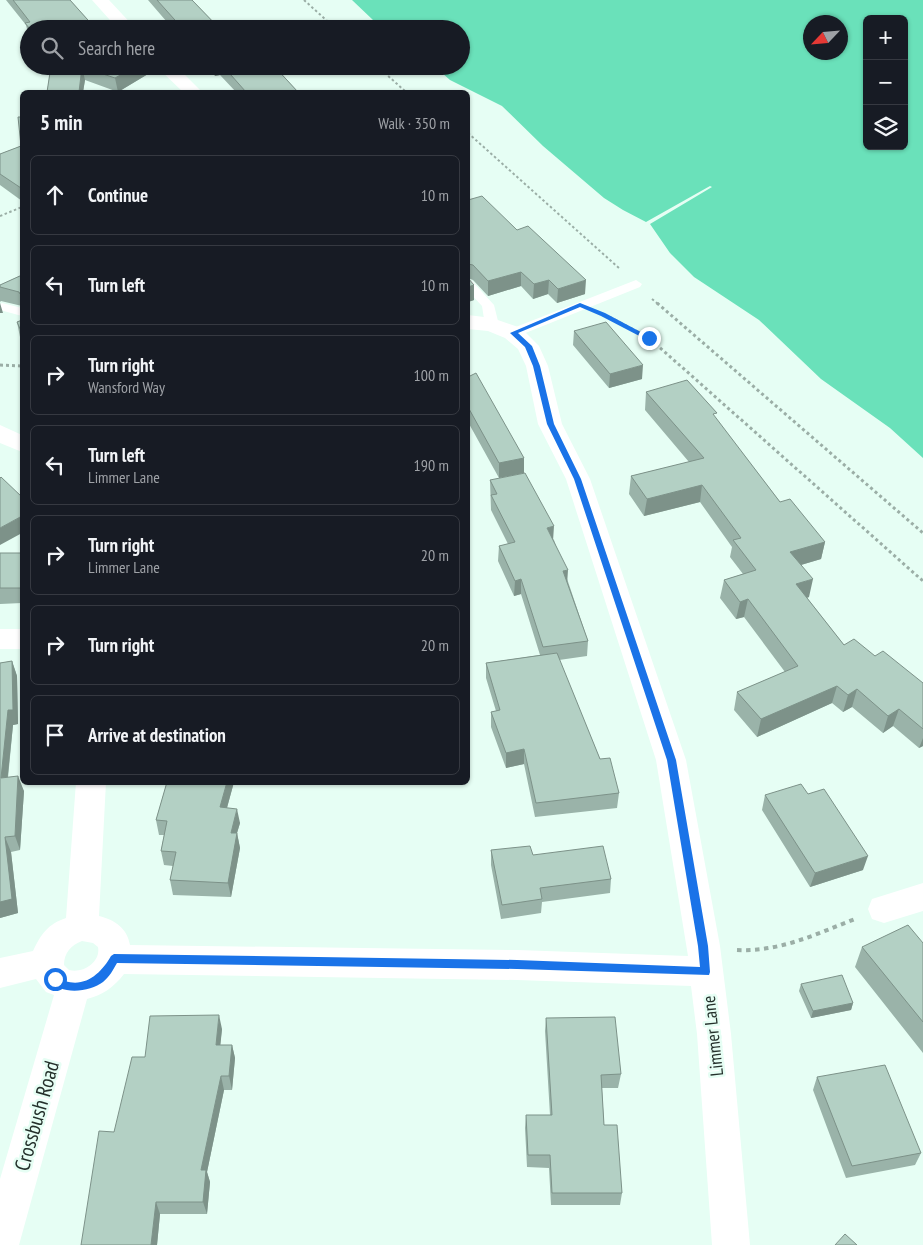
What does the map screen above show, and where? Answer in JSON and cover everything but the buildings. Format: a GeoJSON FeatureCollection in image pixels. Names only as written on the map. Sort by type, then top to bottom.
{"type":"FeatureCollection","features":[{"type":"Feature","properties":{"kind":"street"},"geometry":{"type":"LineString","coordinates":[[100,0],[119,20]]}},
{"type":"Feature","properties":{"kind":"street"},"geometry":{"type":"LineString","coordinates":[[167,75],[189,90]]}},
{"type":"Feature","properties":{"kind":"street"},"geometry":{"type":"LineString","coordinates":[[470,322],[503,329]]}},
{"type":"Feature","properties":{"kind":"street","name":"Limmer Lane"},"geometry":{"type":"LineString","coordinates":[[503,329],[528,346],[537,366],[550,424],[578,479],[671,760],[704,959],[714,1034],[731,1245]]}},
{"type":"Feature","properties":{"kind":"street"},"geometry":{"type":"LineString","coordinates":[[0,433],[20,443]]}},
{"type":"Feature","properties":{"kind":"street"},"geometry":{"type":"LineString","coordinates":[[0,640],[20,639]]}},
{"type":"Feature","properties":{"kind":"street"},"geometry":{"type":"LineString","coordinates":[[82,927],[91,785]]}},
{"type":"Feature","properties":{"kind":"street"},"geometry":{"type":"LineString","coordinates":[[884,909],[923,897]]}},
{"type":"Feature","properties":{"kind":"street"},"geometry":{"type":"LineString","coordinates":[[82,927],[93,927],[102,930],[110,936],[114,944],[114,959],[107,972],[98,980],[86,985],[63,985],[48,972],[46,962],[48,952],[53,943],[66,932],[82,927]]}},
{"type":"Feature","properties":{"kind":"street"},"geometry":{"type":"LineString","coordinates":[[114,959],[517,965],[704,959]]}},
{"type":"Feature","properties":{"kind":"street"},"geometry":{"type":"LineString","coordinates":[[0,973],[46,962]]}},
{"type":"Feature","properties":{"kind":"street","name":"Crossbush Road"},"geometry":{"type":"LineString","coordinates":[[0,1245],[74,986]]}},
{"type":"Feature","properties":{"kind":"lane"},"geometry":{"type":"LineString","coordinates":[[470,286],[488,304],[503,329],[580,305],[636,284]]}},
{"type":"Feature","properties":{"kind":"lane"},"geometry":{"type":"LineString","coordinates":[[2,307],[20,312]]}},
{"type":"Feature","properties":{"kind":"path"},"geometry":{"type":"LineString","coordinates":[[304,0],[326,20]]}},
{"type":"Feature","properties":{"kind":"path"},"geometry":{"type":"LineString","coordinates":[[387,75],[404,90]]}},
{"type":"Feature","properties":{"kind":"path"},"geometry":{"type":"LineString","coordinates":[[470,135],[636,284],[923,533]]}},
{"type":"Feature","properties":{"kind":"path"},"geometry":{"type":"LineString","coordinates":[[0,216],[20,208]]}},
{"type":"Feature","properties":{"kind":"path"},"geometry":{"type":"LineString","coordinates":[[580,305],[603,314],[649,338],[923,581]]}},
{"type":"Feature","properties":{"kind":"path"},"geometry":{"type":"LineString","coordinates":[[0,365],[20,366]]}},
{"type":"Feature","properties":{"kind":"path"},"geometry":{"type":"LineString","coordinates":[[704,959],[787,945],[884,909]]}},
{"type":"Feature","properties":{"kind":"shaded area"},"geometry":{"type":"Polygon","coordinates":[[[352,0],[923,0],[923,458],[890,428],[821,379],[759,320],[694,277],[670,253],[650,224],[712,187],[710,186],[646,222],[604,198],[543,146],[502,106],[444,75],[470,75],[470,20],[373,20],[352,0]]]}},
{"type":"Feature","properties":{"kind":"route"},"geometry":{"type":"LineString","coordinates":[[55,979],[63,985],[86,985],[98,980],[107,972],[114,959],[517,965],[705,972],[703,946],[671,760],[578,479],[550,424],[537,366],[528,346],[513,333],[580,305],[603,314],[649,338]]}}]}
